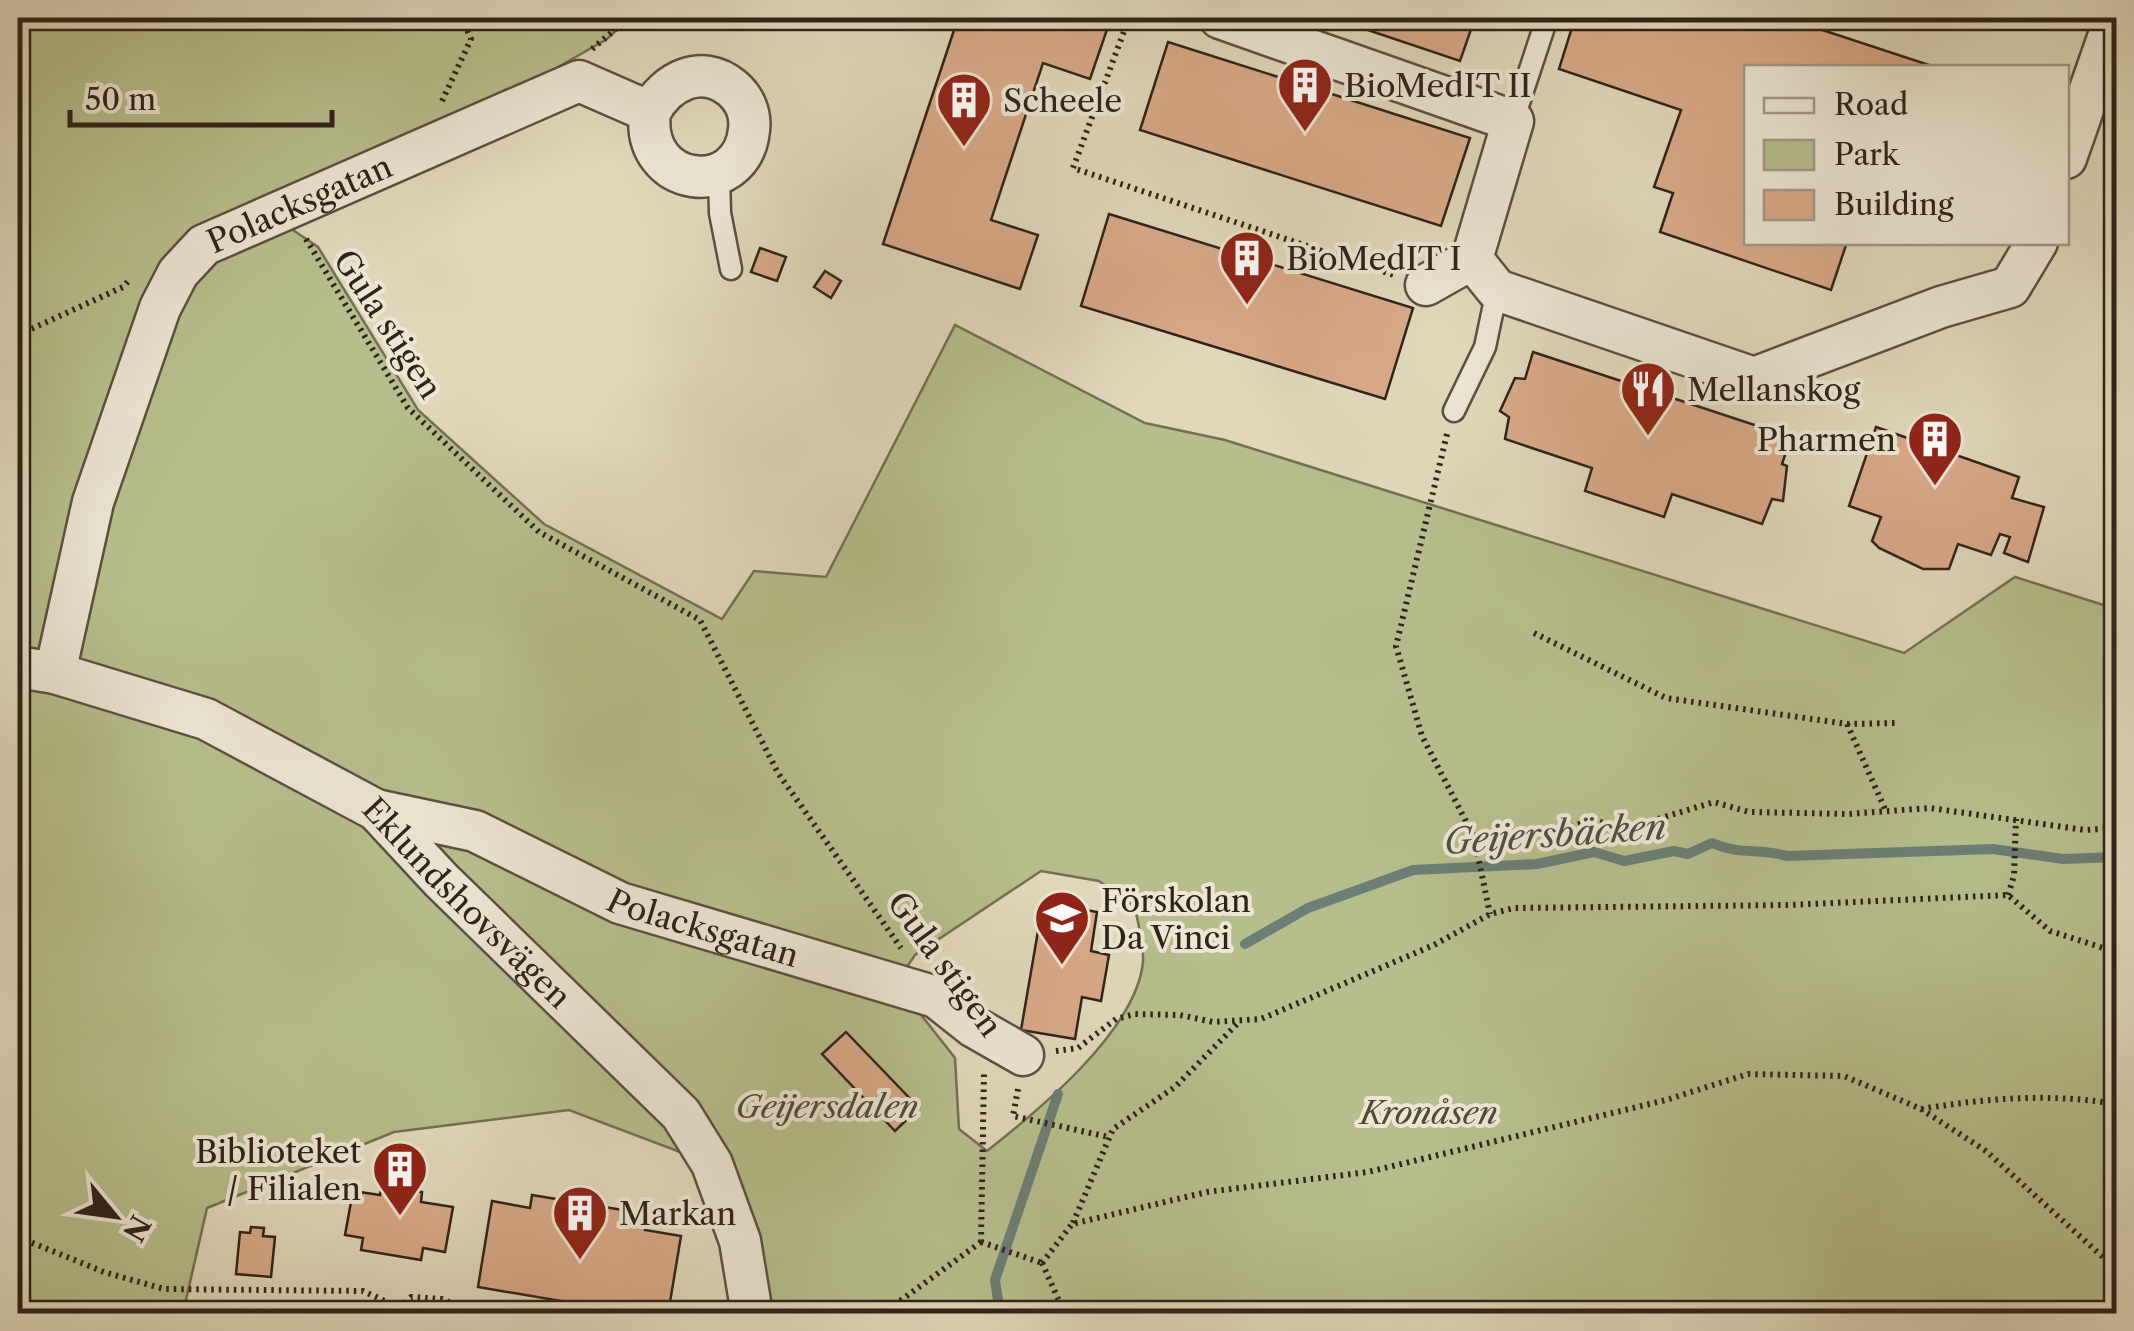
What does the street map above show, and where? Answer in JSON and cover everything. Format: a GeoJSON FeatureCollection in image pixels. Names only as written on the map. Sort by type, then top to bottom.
{"type":"FeatureCollection","features":[{"type":"Feature","properties":{"kind":"street"},"geometry":{"type":"LineString","coordinates":[[1220,18],[1513,121],[1485,274]]}},
{"type":"Feature","properties":{"kind":"street"},"geometry":{"type":"LineString","coordinates":[[2069,149],[2115,18]]}},
{"type":"Feature","properties":{"kind":"street"},"geometry":{"type":"LineString","coordinates":[[702,76],[729,85],[746,106],[748,142],[735,163],[719,174],[684,176],[656,155],[648,130],[650,112],[658,96],[679,80],[702,76]]}},
{"type":"Feature","properties":{"kind":"street","name":"Polacksgatan"},"geometry":{"type":"LineString","coordinates":[[36,670],[160,308],[178,273],[204,245],[580,81],[650,112]]}},
{"type":"Feature","properties":{"kind":"street"},"geometry":{"type":"LineString","coordinates":[[1426,284],[1485,274],[1754,378],[1941,307],[2010,287],[2035,245]]}},
{"type":"Feature","properties":{"kind":"street","name":"Eklundshovsvägen"},"geometry":{"type":"LineString","coordinates":[[36,670],[206,719],[376,810],[441,880],[682,1114],[712,1164],[740,1241],[752,1314]]}},
{"type":"Feature","properties":{"kind":"street","name":"Polacksgatan"},"geometry":{"type":"LineString","coordinates":[[376,810],[475,831],[620,903],[936,997],[1004,1056]]}},
{"type":"Feature","properties":{"kind":"lane"},"geometry":{"type":"LineString","coordinates":[[1513,121],[1547,18]]}},
{"type":"Feature","properties":{"kind":"lane"},"geometry":{"type":"LineString","coordinates":[[719,174],[720,213],[731,269]]}},
{"type":"Feature","properties":{"kind":"lane"},"geometry":{"type":"LineString","coordinates":[[1454,411],[1485,347],[1485,274]]}},
{"type":"Feature","properties":{"kind":"path"},"geometry":{"type":"LineString","coordinates":[[439,108],[470,38],[462,18]]}},
{"type":"Feature","properties":{"kind":"path"},"geometry":{"type":"LineString","coordinates":[[1129,18],[1074,168],[1096,179],[1426,284]]}},
{"type":"Feature","properties":{"kind":"path","name":"Gula stigen"},"geometry":{"type":"LineString","coordinates":[[294,206],[312,254],[408,408],[539,532],[700,620],[778,773],[902,949]]}},
{"type":"Feature","properties":{"kind":"path"},"geometry":{"type":"LineString","coordinates":[[1454,411],[1396,646],[1422,736],[1474,838],[1490,898],[1490,914]]}},
{"type":"Feature","properties":{"kind":"path"},"geometry":{"type":"LineString","coordinates":[[1534,633],[1666,698],[1847,724],[1895,723]]}},
{"type":"Feature","properties":{"kind":"path"},"geometry":{"type":"LineString","coordinates":[[1847,724],[1885,809]]}},
{"type":"Feature","properties":{"kind":"path"},"geometry":{"type":"LineString","coordinates":[[1474,838],[1546,832],[1594,820],[1632,827],[1714,802],[1749,812],[1848,814],[1930,808],[2084,830],[2116,828]]}},
{"type":"Feature","properties":{"kind":"path"},"geometry":{"type":"LineString","coordinates":[[2008,894],[2014,876],[2016,819]]}},
{"type":"Feature","properties":{"kind":"path"},"geometry":{"type":"LineString","coordinates":[[882,1314],[981,1242],[1004,1056],[1078,1048],[1116,1018],[1135,1014],[1239,1022],[1261,1019],[1434,945],[1490,914],[1514,908],[1668,908],[2008,894],[2050,931],[2116,952]]}},
{"type":"Feature","properties":{"kind":"path"},"geometry":{"type":"LineString","coordinates":[[1042,1263],[1072,1224],[1113,1129],[1176,1087],[1239,1022]]}},
{"type":"Feature","properties":{"kind":"path"},"geometry":{"type":"LineString","coordinates":[[1072,1224],[1207,1192],[1368,1172],[1666,1100],[1748,1074],[1844,1076],[1921,1109],[1986,1150],[2116,1269]]}},
{"type":"Feature","properties":{"kind":"path"},"geometry":{"type":"LineString","coordinates":[[1921,1109],[1993,1097],[2066,1096],[2116,1104]]}},
{"type":"Feature","properties":{"kind":"path"},"geometry":{"type":"LineString","coordinates":[[1024,1118],[1109,1136]]}},
{"type":"Feature","properties":{"kind":"path"},"geometry":{"type":"LineString","coordinates":[[18,1237],[104,1272],[164,1289],[363,1291],[398,1311],[411,1298],[442,1299],[477,1314]]}},
{"type":"Feature","properties":{"kind":"path"},"geometry":{"type":"LineString","coordinates":[[981,1242],[1042,1263],[1066,1314]]}},
{"type":"Feature","properties":{"kind":"green space"},"geometry":{"type":"Polygon","coordinates":[[[18,18],[629,18],[607,39],[546,74],[272,216],[318,247],[418,410],[544,524],[722,619],[754,571],[826,577],[955,325],[1145,423],[1225,440],[1904,653],[2015,577],[2116,609],[2116,1313],[752,1313],[712,1164],[569,1110],[394,1132],[207,1208],[183,1313],[18,1313],[18,18]],[[1041,871],[915,955],[896,983],[955,1058],[959,1129],[987,1151],[1082,1067],[1123,1015],[1136,988],[1143,955],[1135,907],[1099,881],[1041,871]]]}},
{"type":"Feature","properties":{"kind":"building","name":"Scheele"},"geometry":{"type":"Polygon","coordinates":[[[958,18],[1111,18],[1090,79],[1043,63],[991,220],[1038,235],[1020,289],[883,244],[958,18]]]}},
{"type":"Feature","properties":{"kind":"building"},"geometry":{"type":"Polygon","coordinates":[[[1332,18],[1475,18],[1460,61],[1332,18]]]}},
{"type":"Feature","properties":{"kind":"building"},"geometry":{"type":"Polygon","coordinates":[[[1575,18],[1786,18],[1929,65],[1744,65],[1744,245],[1846,245],[1831,290],[1660,232],[1673,193],[1654,187],[1681,110],[1559,69],[1575,18]]]}},
{"type":"Feature","properties":{"kind":"building","name":"BioMedIT II"},"geometry":{"type":"Polygon","coordinates":[[[1168,42],[1470,138],[1441,226],[1140,130],[1168,42]]]}},
{"type":"Feature","properties":{"kind":"building","name":"BioMedIT I"},"geometry":{"type":"Polygon","coordinates":[[[1109,214],[1413,308],[1385,399],[1081,306],[1109,214]]]}},
{"type":"Feature","properties":{"kind":"building"},"geometry":{"type":"Polygon","coordinates":[[[760,248],[786,257],[777,281],[751,272],[760,248]]]}},
{"type":"Feature","properties":{"kind":"building"},"geometry":{"type":"Polygon","coordinates":[[[825,271],[841,281],[831,298],[814,287],[825,271]]]}},
{"type":"Feature","properties":{"kind":"building","name":"Mellanskog"},"geometry":{"type":"Polygon","coordinates":[[[1533,352],[1791,437],[1782,464],[1787,466],[1783,501],[1772,499],[1762,524],[1672,494],[1664,517],[1585,491],[1592,468],[1505,439],[1509,417],[1500,411],[1515,378],[1525,379],[1533,352]]]}},
{"type":"Feature","properties":{"kind":"building","name":"Pharmen"},"geometry":{"type":"Polygon","coordinates":[[[1876,427],[2019,477],[2012,498],[2044,507],[2028,562],[2004,553],[2010,537],[2000,534],[1991,555],[1958,544],[1949,569],[1923,569],[1879,548],[1872,541],[1881,517],[1849,506],[1876,427]]]}},
{"type":"Feature","properties":{"kind":"building"},"geometry":{"type":"Polygon","coordinates":[[[1043,902],[1097,912],[1091,951],[1109,955],[1101,1001],[1082,997],[1075,1039],[1021,1030],[1043,902]]]}},
{"type":"Feature","properties":{"kind":"building"},"geometry":{"type":"Polygon","coordinates":[[[846,1032],[919,1108],[895,1131],[822,1054],[846,1032]]]}},
{"type":"Feature","properties":{"kind":"building","name":"Biblioteket / Filialen"},"geometry":{"type":"Polygon","coordinates":[[[382,1185],[422,1192],[421,1202],[453,1207],[445,1252],[423,1248],[421,1260],[361,1250],[363,1238],[345,1235],[353,1191],[380,1195],[382,1185]]]}},
{"type":"Feature","properties":{"kind":"building","name":"Markan"},"geometry":{"type":"Polygon","coordinates":[[[532,1195],[647,1214],[645,1230],[681,1236],[668,1314],[637,1314],[478,1287],[492,1201],[530,1208],[532,1195]]]}},
{"type":"Feature","properties":{"kind":"building"},"geometry":{"type":"Polygon","coordinates":[[[251,1227],[264,1228],[263,1236],[275,1237],[271,1277],[236,1274],[240,1232],[250,1233],[251,1227]]]}},
{"type":"Feature","properties":{"kind":"waterway","name":"Geijersbäcken"},"geometry":{"type":"LineString","coordinates":[[1245,944],[1308,908],[1413,870],[1537,864],[1594,852],[1624,861],[1674,851],[1688,854],[1712,843],[1787,856],[1993,849],[2063,859],[2116,857]]}},
{"type":"Feature","properties":{"kind":"waterway","name":"Geijersbäcken"},"geometry":{"type":"LineString","coordinates":[[1000,1314],[995,1280],[1058,1094]]}},
{"type":"Feature","properties":{"kind":"place","name":"BioMedIT II"},"geometry":{"type":"Point","coordinates":[1305,134]}},
{"type":"Feature","properties":{"kind":"place","name":"Scheele"},"geometry":{"type":"Point","coordinates":[964,149]}},
{"type":"Feature","properties":{"kind":"place","name":"BioMedIT I"},"geometry":{"type":"Point","coordinates":[1247,307]}},
{"type":"Feature","properties":{"kind":"place","name":"Mellanskog"},"geometry":{"type":"Point","coordinates":[1648,438]}},
{"type":"Feature","properties":{"kind":"place","name":"Pharmen"},"geometry":{"type":"Point","coordinates":[1935,488]}},
{"type":"Feature","properties":{"kind":"place","name":"Förskolan Da Vinci"},"geometry":{"type":"Point","coordinates":[1062,967]}},
{"type":"Feature","properties":{"kind":"place","name":"Biblioteket / Filialen"},"geometry":{"type":"Point","coordinates":[400,1218]}},
{"type":"Feature","properties":{"kind":"place","name":"Markan"},"geometry":{"type":"Point","coordinates":[580,1262]}},
{"type":"Feature","properties":{"kind":"park label","name":"Geijersdalen"},"geometry":{"type":"Point","coordinates":[827,1106]}},
{"type":"Feature","properties":{"kind":"park label","name":"Kronåsen"},"geometry":{"type":"Point","coordinates":[1429,1112]}}]}
